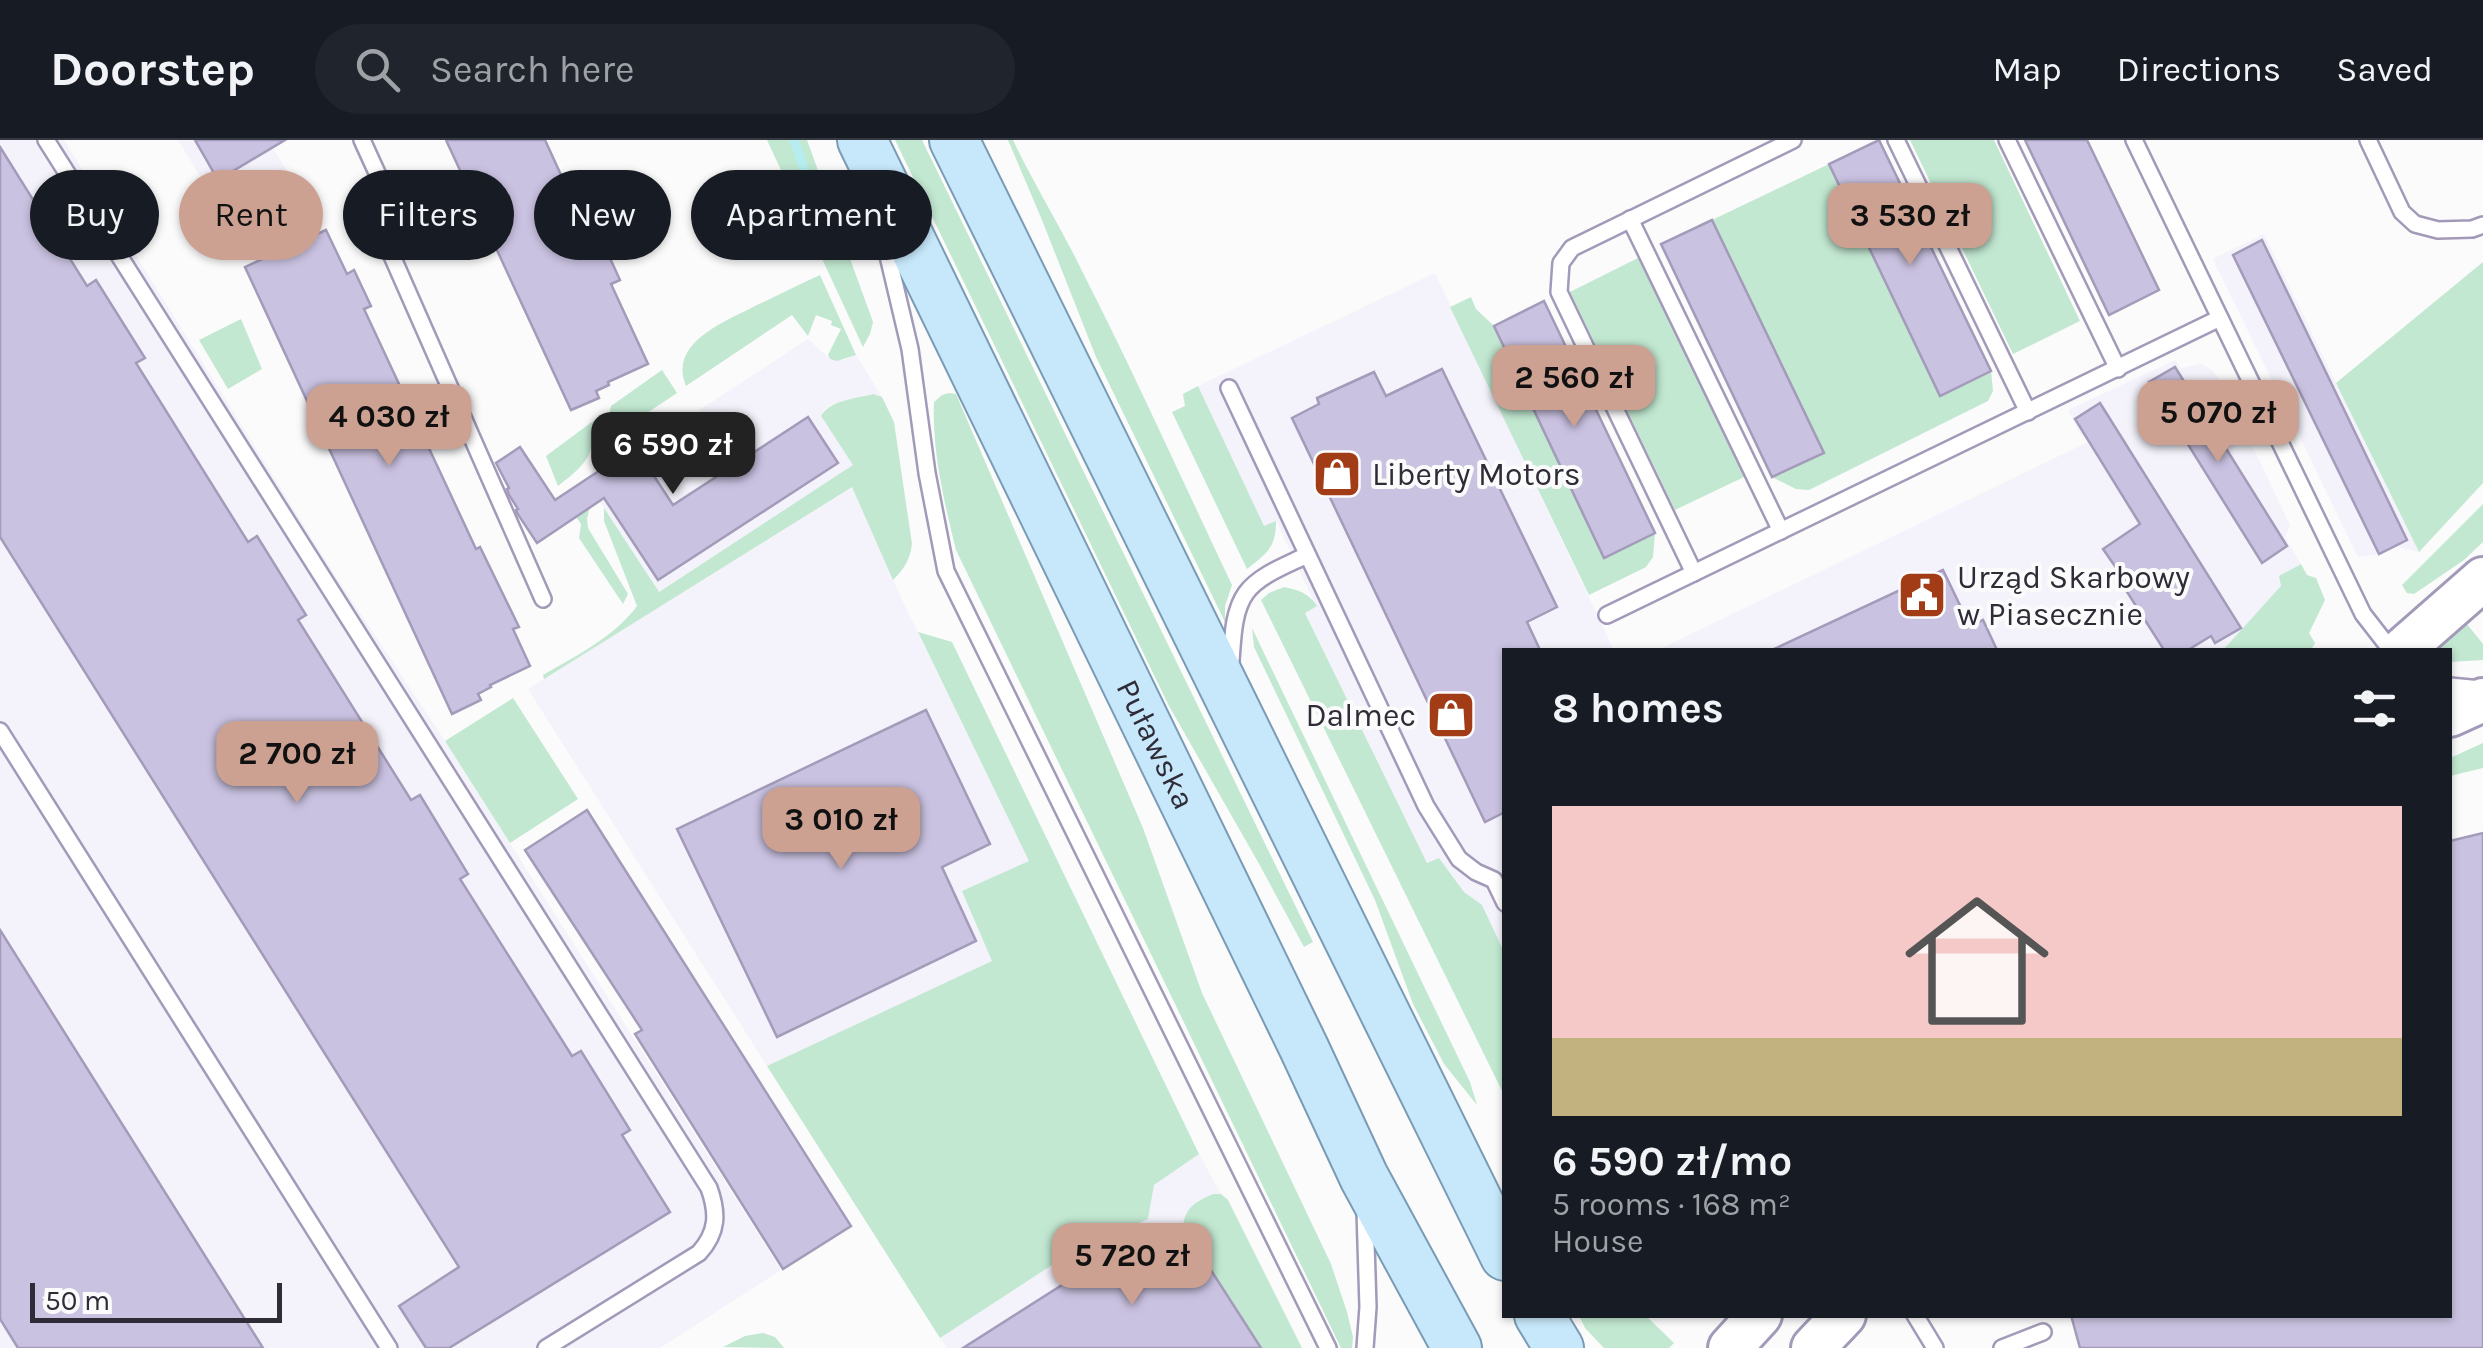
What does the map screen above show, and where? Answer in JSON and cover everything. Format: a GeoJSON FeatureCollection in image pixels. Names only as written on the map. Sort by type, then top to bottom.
{"type":"FeatureCollection","features":[{"type":"Feature","properties":{"kind":"main road","name":"Puławska"},"geometry":{"type":"LineString","coordinates":[[861,140],[1364,1177],[1457,1348]]}},
{"type":"Feature","properties":{"kind":"main road"},"geometry":{"type":"LineString","coordinates":[[954,140],[1502,1250]]}},
{"type":"Feature","properties":{"kind":"main road"},"geometry":{"type":"LineString","coordinates":[[1541,1318],[1559,1348]]}},
{"type":"Feature","properties":{"kind":"street"},"geometry":{"type":"LineString","coordinates":[[2404,648],[2483,579]]}},
{"type":"Feature","properties":{"kind":"street"},"geometry":{"type":"LineString","coordinates":[[2452,714],[2483,700]]}},
{"type":"Feature","properties":{"kind":"street"},"geometry":{"type":"LineString","coordinates":[[1730,1348],[1757,1318]]}},
{"type":"Feature","properties":{"kind":"street"},"geometry":{"type":"LineString","coordinates":[[1813,1348],[1841,1318]]}},
{"type":"Feature","properties":{"kind":"lane"},"geometry":{"type":"LineString","coordinates":[[46,140],[709,1188],[717,1214],[707,1244],[546,1348]]}},
{"type":"Feature","properties":{"kind":"lane"},"geometry":{"type":"LineString","coordinates":[[362,140],[383,186],[380,231],[543,600]]}},
{"type":"Feature","properties":{"kind":"lane"},"geometry":{"type":"LineString","coordinates":[[861,140],[910,350],[927,473],[948,574],[1328,1348]]}},
{"type":"Feature","properties":{"kind":"lane"},"geometry":{"type":"LineString","coordinates":[[1694,574],[1559,292],[1561,263],[1572,248],[1793,140]]}},
{"type":"Feature","properties":{"kind":"lane"},"geometry":{"type":"LineString","coordinates":[[1896,140],[2028,412]]}},
{"type":"Feature","properties":{"kind":"lane"},"geometry":{"type":"LineString","coordinates":[[2007,140],[2118,369]]}},
{"type":"Feature","properties":{"kind":"lane"},"geometry":{"type":"LineString","coordinates":[[2134,140],[2363,614],[2390,648]]}},
{"type":"Feature","properties":{"kind":"lane"},"geometry":{"type":"LineString","coordinates":[[2368,140],[2402,212],[2415,224],[2438,230],[2483,225]]}},
{"type":"Feature","properties":{"kind":"lane"},"geometry":{"type":"LineString","coordinates":[[1630,219],[1782,532]]}},
{"type":"Feature","properties":{"kind":"lane"},"geometry":{"type":"LineString","coordinates":[[1607,615],[2220,318]]}},
{"type":"Feature","properties":{"kind":"lane"},"geometry":{"type":"LineString","coordinates":[[1229,388],[1426,806],[1459,859],[1476,872],[1500,875]]}},
{"type":"Feature","properties":{"kind":"lane"},"geometry":{"type":"LineString","coordinates":[[1227,695],[1237,614],[1246,592],[1269,574],[1307,555]]}},
{"type":"Feature","properties":{"kind":"lane"},"geometry":{"type":"LineString","coordinates":[[2452,686],[2483,689]]}},
{"type":"Feature","properties":{"kind":"lane"},"geometry":{"type":"LineString","coordinates":[[0,731],[389,1348]]}},
{"type":"Feature","properties":{"kind":"lane"},"geometry":{"type":"LineString","coordinates":[[1364,1177],[1368,1308],[1365,1348]]}},
{"type":"Feature","properties":{"kind":"lane"},"geometry":{"type":"LineString","coordinates":[[1917,1318],[1936,1348]]}},
{"type":"Feature","properties":{"kind":"lane"},"geometry":{"type":"LineString","coordinates":[[2002,1348],[2043,1332]]}},
{"type":"Feature","properties":{"kind":"shaded area"},"geometry":{"type":"Polygon","coordinates":[[[0,140],[64,140],[83,170],[30,170],[30,260],[139,260],[333,572],[781,1270],[660,1348],[0,1348],[0,140]]]}},
{"type":"Feature","properties":{"kind":"shaded area"},"geometry":{"type":"Polygon","coordinates":[[[178,140],[268,140],[286,170],[196,170],[178,140]]]}},
{"type":"Feature","properties":{"kind":"shaded area"},"geometry":{"type":"Polygon","coordinates":[[[2264,234],[2419,552],[2395,546],[2379,554],[2358,557],[2213,259],[2264,234]]]}},
{"type":"Feature","properties":{"kind":"shaded area"},"geometry":{"type":"Polygon","coordinates":[[[1435,273],[1613,648],[1502,648],[1502,948],[1482,905],[1464,892],[1439,858],[1427,863],[1305,612],[1316,606],[1276,521],[1264,527],[1198,386],[1435,273]]]}},
{"type":"Feature","properties":{"kind":"shaded area"},"geometry":{"type":"Polygon","coordinates":[[[808,339],[830,359],[845,360],[856,355],[882,397],[873,394],[832,404],[821,417],[854,465],[658,592],[587,482],[598,459],[637,432],[646,445],[808,339]]]}},
{"type":"Feature","properties":{"kind":"shaded area"},"geometry":{"type":"Polygon","coordinates":[[[2175,360],[2181,368],[2201,364],[2221,381],[2290,525],[2285,537],[2301,564],[2280,576],[2281,586],[2225,648],[1662,648],[2088,442],[2068,410],[2175,360]]]}},
{"type":"Feature","properties":{"kind":"shaded area"},"geometry":{"type":"Polygon","coordinates":[[[852,487],[903,602],[1029,861],[992,961],[767,1066],[528,689],[852,487]]]}},
{"type":"Feature","properties":{"kind":"shaded area"},"geometry":{"type":"Polygon","coordinates":[[[1199,1154],[1221,1194],[1197,1201],[1259,1348],[947,1348],[940,1338],[1069,1254],[1148,1219],[1154,1185],[1199,1154]]]}},
{"type":"Feature","properties":{"kind":"green space"},"geometry":{"type":"Polygon","coordinates":[[[767,140],[807,140],[818,170],[781,170],[767,140]]]}},
{"type":"Feature","properties":{"kind":"green space"},"geometry":{"type":"Polygon","coordinates":[[[895,140],[922,140],[1313,942],[1304,947],[1169,706],[932,216],[932,170],[910,170],[895,140]]]}},
{"type":"Feature","properties":{"kind":"green space"},"geometry":{"type":"Polygon","coordinates":[[[1008,140],[1013,140],[1076,258],[1232,585],[1225,622],[1096,357],[1008,140]]]}},
{"type":"Feature","properties":{"kind":"green space"},"geometry":{"type":"Polygon","coordinates":[[[1910,140],[1994,140],[2080,321],[2013,354],[1910,140]]]}},
{"type":"Feature","properties":{"kind":"green space"},"geometry":{"type":"Polygon","coordinates":[[[1829,164],[1940,396],[1991,371],[1993,391],[1988,401],[1809,490],[1796,489],[1772,477],[1823,453],[1712,220],[1829,164]]]}},
{"type":"Feature","properties":{"kind":"green space"},"geometry":{"type":"Polygon","coordinates":[[[1640,257],[1744,477],[1675,510],[1570,292],[1640,257]]]}},
{"type":"Feature","properties":{"kind":"green space"},"geometry":{"type":"Polygon","coordinates":[[[823,260],[851,260],[873,322],[863,347],[823,260]]]}},
{"type":"Feature","properties":{"kind":"green space"},"geometry":{"type":"Polygon","coordinates":[[[2483,262],[2483,483],[2419,552],[2336,383],[2483,262]]]}},
{"type":"Feature","properties":{"kind":"green space"},"geometry":{"type":"Polygon","coordinates":[[[820,275],[856,355],[837,361],[830,359],[828,355],[841,329],[816,315],[808,336],[792,315],[686,386],[685,358],[702,336],[820,275]]]}},
{"type":"Feature","properties":{"kind":"green space"},"geometry":{"type":"Polygon","coordinates":[[[1471,297],[1476,309],[1494,326],[1604,557],[1655,533],[1653,557],[1646,567],[1589,595],[1450,307],[1471,297]]]}},
{"type":"Feature","properties":{"kind":"green space"},"geometry":{"type":"Polygon","coordinates":[[[241,319],[262,369],[228,389],[199,340],[241,319]]]}},
{"type":"Feature","properties":{"kind":"green space"},"geometry":{"type":"Polygon","coordinates":[[[662,370],[677,393],[632,423],[637,432],[598,459],[611,406],[662,370]]]}},
{"type":"Feature","properties":{"kind":"green space"},"geometry":{"type":"Polygon","coordinates":[[[1198,386],[1264,526],[1276,521],[1269,549],[1247,569],[1172,412],[1185,406],[1183,394],[1198,386]]]}},
{"type":"Feature","properties":{"kind":"green space"},"geometry":{"type":"Polygon","coordinates":[[[949,393],[956,394],[1143,828],[1202,993],[1331,1264],[1347,1312],[1352,1348],[1341,1348],[956,550],[940,476],[934,421],[934,402],[949,393]]]}},
{"type":"Feature","properties":{"kind":"green space"},"geometry":{"type":"Polygon","coordinates":[[[873,394],[882,397],[894,422],[912,544],[906,564],[893,580],[852,487],[544,679],[543,675],[606,636],[637,606],[604,521],[604,508],[659,592],[853,465],[821,416],[837,403],[873,394]]]}},
{"type":"Feature","properties":{"kind":"green space"},"geometry":{"type":"Polygon","coordinates":[[[600,416],[588,456],[558,486],[546,456],[600,416]]]}},
{"type":"Feature","properties":{"kind":"green space"},"geometry":{"type":"Polygon","coordinates":[[[2483,504],[2483,542],[2414,594],[2407,593],[2402,585],[2483,504]]]}},
{"type":"Feature","properties":{"kind":"green space"},"geometry":{"type":"Polygon","coordinates":[[[590,506],[588,528],[628,594],[623,604],[579,538],[581,524],[572,511],[590,506]]]}},
{"type":"Feature","properties":{"kind":"green space"},"geometry":{"type":"Polygon","coordinates":[[[2301,564],[2307,575],[2316,578],[2325,600],[2309,633],[2315,643],[2312,648],[2225,648],[2281,586],[2279,576],[2301,564]]]}},
{"type":"Feature","properties":{"kind":"green space"},"geometry":{"type":"Polygon","coordinates":[[[1284,587],[1294,589],[1317,606],[1305,613],[1427,863],[1439,858],[1464,892],[1482,905],[1502,948],[1502,1091],[1261,600],[1284,587]]]}},
{"type":"Feature","properties":{"kind":"green space"},"geometry":{"type":"Polygon","coordinates":[[[2462,618],[2483,644],[2483,660],[2452,662],[2452,648],[2430,648],[2462,618]]]}},
{"type":"Feature","properties":{"kind":"green space"},"geometry":{"type":"Polygon","coordinates":[[[1252,628],[1470,1082],[1477,1105],[1444,1064],[1413,1004],[1375,900],[1254,647],[1252,628]]]}},
{"type":"Feature","properties":{"kind":"green space"},"geometry":{"type":"Polygon","coordinates":[[[918,632],[952,642],[1199,1154],[1154,1185],[1148,1219],[1069,1254],[940,1338],[767,1066],[992,961],[962,891],[1029,861],[918,632]]]}},
{"type":"Feature","properties":{"kind":"green space"},"geometry":{"type":"Polygon","coordinates":[[[513,698],[578,799],[510,843],[445,741],[513,698]]]}},
{"type":"Feature","properties":{"kind":"green space"},"geometry":{"type":"Polygon","coordinates":[[[2483,743],[2483,768],[2452,776],[2452,757],[2483,743]]]}},
{"type":"Feature","properties":{"kind":"green space"},"geometry":{"type":"Polygon","coordinates":[[[1213,1194],[1228,1200],[1302,1348],[1259,1348],[1183,1226],[1193,1206],[1213,1194]]]}},
{"type":"Feature","properties":{"kind":"green space"},"geometry":{"type":"Polygon","coordinates":[[[1580,1318],[1648,1318],[1674,1343],[1669,1348],[1604,1348],[1580,1318]]]}},
{"type":"Feature","properties":{"kind":"green space"},"geometry":{"type":"Polygon","coordinates":[[[763,1333],[775,1337],[784,1348],[723,1347],[745,1336],[763,1333]]]}},
{"type":"Feature","properties":{"kind":"building"},"geometry":{"type":"Polygon","coordinates":[[[195,140],[285,140],[235,170],[212,170],[195,140]]]}},
{"type":"Feature","properties":{"kind":"building"},"geometry":{"type":"Polygon","coordinates":[[[446,140],[545,140],[559,170],[534,170],[534,260],[611,260],[620,280],[611,284],[648,364],[608,382],[596,391],[599,398],[571,410],[502,260],[514,260],[514,170],[460,170],[446,140]]]}},
{"type":"Feature","properties":{"kind":"building"},"geometry":{"type":"Polygon","coordinates":[[[1879,140],[1991,371],[1940,396],[1829,164],[1879,140]]]}},
{"type":"Feature","properties":{"kind":"building"},"geometry":{"type":"Polygon","coordinates":[[[2025,140],[2087,140],[2159,290],[2109,315],[2025,140]]]}},
{"type":"Feature","properties":{"kind":"building"},"geometry":{"type":"Polygon","coordinates":[[[0,147],[30,195],[30,260],[71,260],[87,286],[96,280],[145,358],[136,363],[248,542],[257,536],[306,615],[298,620],[411,800],[420,795],[468,874],[460,879],[572,1056],[581,1051],[630,1130],[622,1135],[670,1212],[449,1348],[426,1348],[399,1306],[459,1267],[0,537],[0,147]]]}},
{"type":"Feature","properties":{"kind":"building"},"geometry":{"type":"Polygon","coordinates":[[[1712,220],[1824,453],[1772,477],[1661,244],[1712,220]]]}},
{"type":"Feature","properties":{"kind":"building"},"geometry":{"type":"Polygon","coordinates":[[[326,230],[347,274],[354,270],[371,306],[364,309],[476,549],[480,547],[519,627],[513,629],[530,666],[490,685],[478,694],[481,700],[452,714],[245,267],[260,260],[323,260],[326,230]]]}},
{"type":"Feature","properties":{"kind":"building"},"geometry":{"type":"Polygon","coordinates":[[[2262,240],[2407,540],[2379,554],[2233,255],[2262,240]]]}},
{"type":"Feature","properties":{"kind":"building"},"geometry":{"type":"Polygon","coordinates":[[[1544,301],[1655,533],[1604,558],[1494,326],[1544,301]]]}},
{"type":"Feature","properties":{"kind":"building"},"geometry":{"type":"Polygon","coordinates":[[[2175,367],[2287,546],[2262,563],[2149,382],[2175,367]]]}},
{"type":"Feature","properties":{"kind":"building"},"geometry":{"type":"Polygon","coordinates":[[[1442,369],[1557,607],[1527,622],[1539,648],[1502,648],[1502,814],[1485,822],[1292,418],[1319,404],[1317,398],[1374,372],[1386,396],[1442,369]]]}},
{"type":"Feature","properties":{"kind":"building"},"geometry":{"type":"Polygon","coordinates":[[[2100,403],[2241,628],[2215,643],[2211,636],[2191,648],[2163,648],[2103,549],[2140,524],[2075,419],[2100,403]]]}},
{"type":"Feature","properties":{"kind":"building"},"geometry":{"type":"Polygon","coordinates":[[[808,417],[838,463],[658,580],[604,498],[537,543],[517,513],[496,463],[520,447],[555,500],[635,447],[673,505],[808,417]]]}},
{"type":"Feature","properties":{"kind":"building","name":"Urząd Skarbowy w Piasecznie"},"geometry":{"type":"Polygon","coordinates":[[[1943,570],[1970,626],[1983,620],[1996,648],[1776,648],[1943,570]]]}},
{"type":"Feature","properties":{"kind":"building"},"geometry":{"type":"Polygon","coordinates":[[[926,710],[990,844],[942,867],[976,941],[777,1037],[677,829],[926,710]]]}},
{"type":"Feature","properties":{"kind":"building"},"geometry":{"type":"Polygon","coordinates":[[[587,810],[851,1226],[783,1269],[635,1034],[642,1030],[525,850],[587,810]]]}},
{"type":"Feature","properties":{"kind":"building"},"geometry":{"type":"Polygon","coordinates":[[[2483,833],[2483,1348],[2080,1348],[2072,1318],[2452,1318],[2452,841],[2483,833]]]}},
{"type":"Feature","properties":{"kind":"building"},"geometry":{"type":"Polygon","coordinates":[[[0,930],[263,1348],[18,1348],[0,1319],[0,930]]]}},
{"type":"Feature","properties":{"kind":"building"},"geometry":{"type":"Polygon","coordinates":[[[1189,1236],[1261,1348],[963,1348],[1081,1273],[1189,1236]]]}},
{"type":"Feature","properties":{"kind":"waterway"},"geometry":{"type":"LineString","coordinates":[[794,140],[804,170]]}},
{"type":"Feature","properties":{"kind":"place","name":"Liberty Motors"},"geometry":{"type":"Point","coordinates":[1337,474]}},
{"type":"Feature","properties":{"kind":"place","name":"Urząd Skarbowy w Piasecznie"},"geometry":{"type":"Point","coordinates":[1922,595]}},
{"type":"Feature","properties":{"kind":"place","name":"Dalmec"},"geometry":{"type":"Point","coordinates":[1451,715]}}]}
